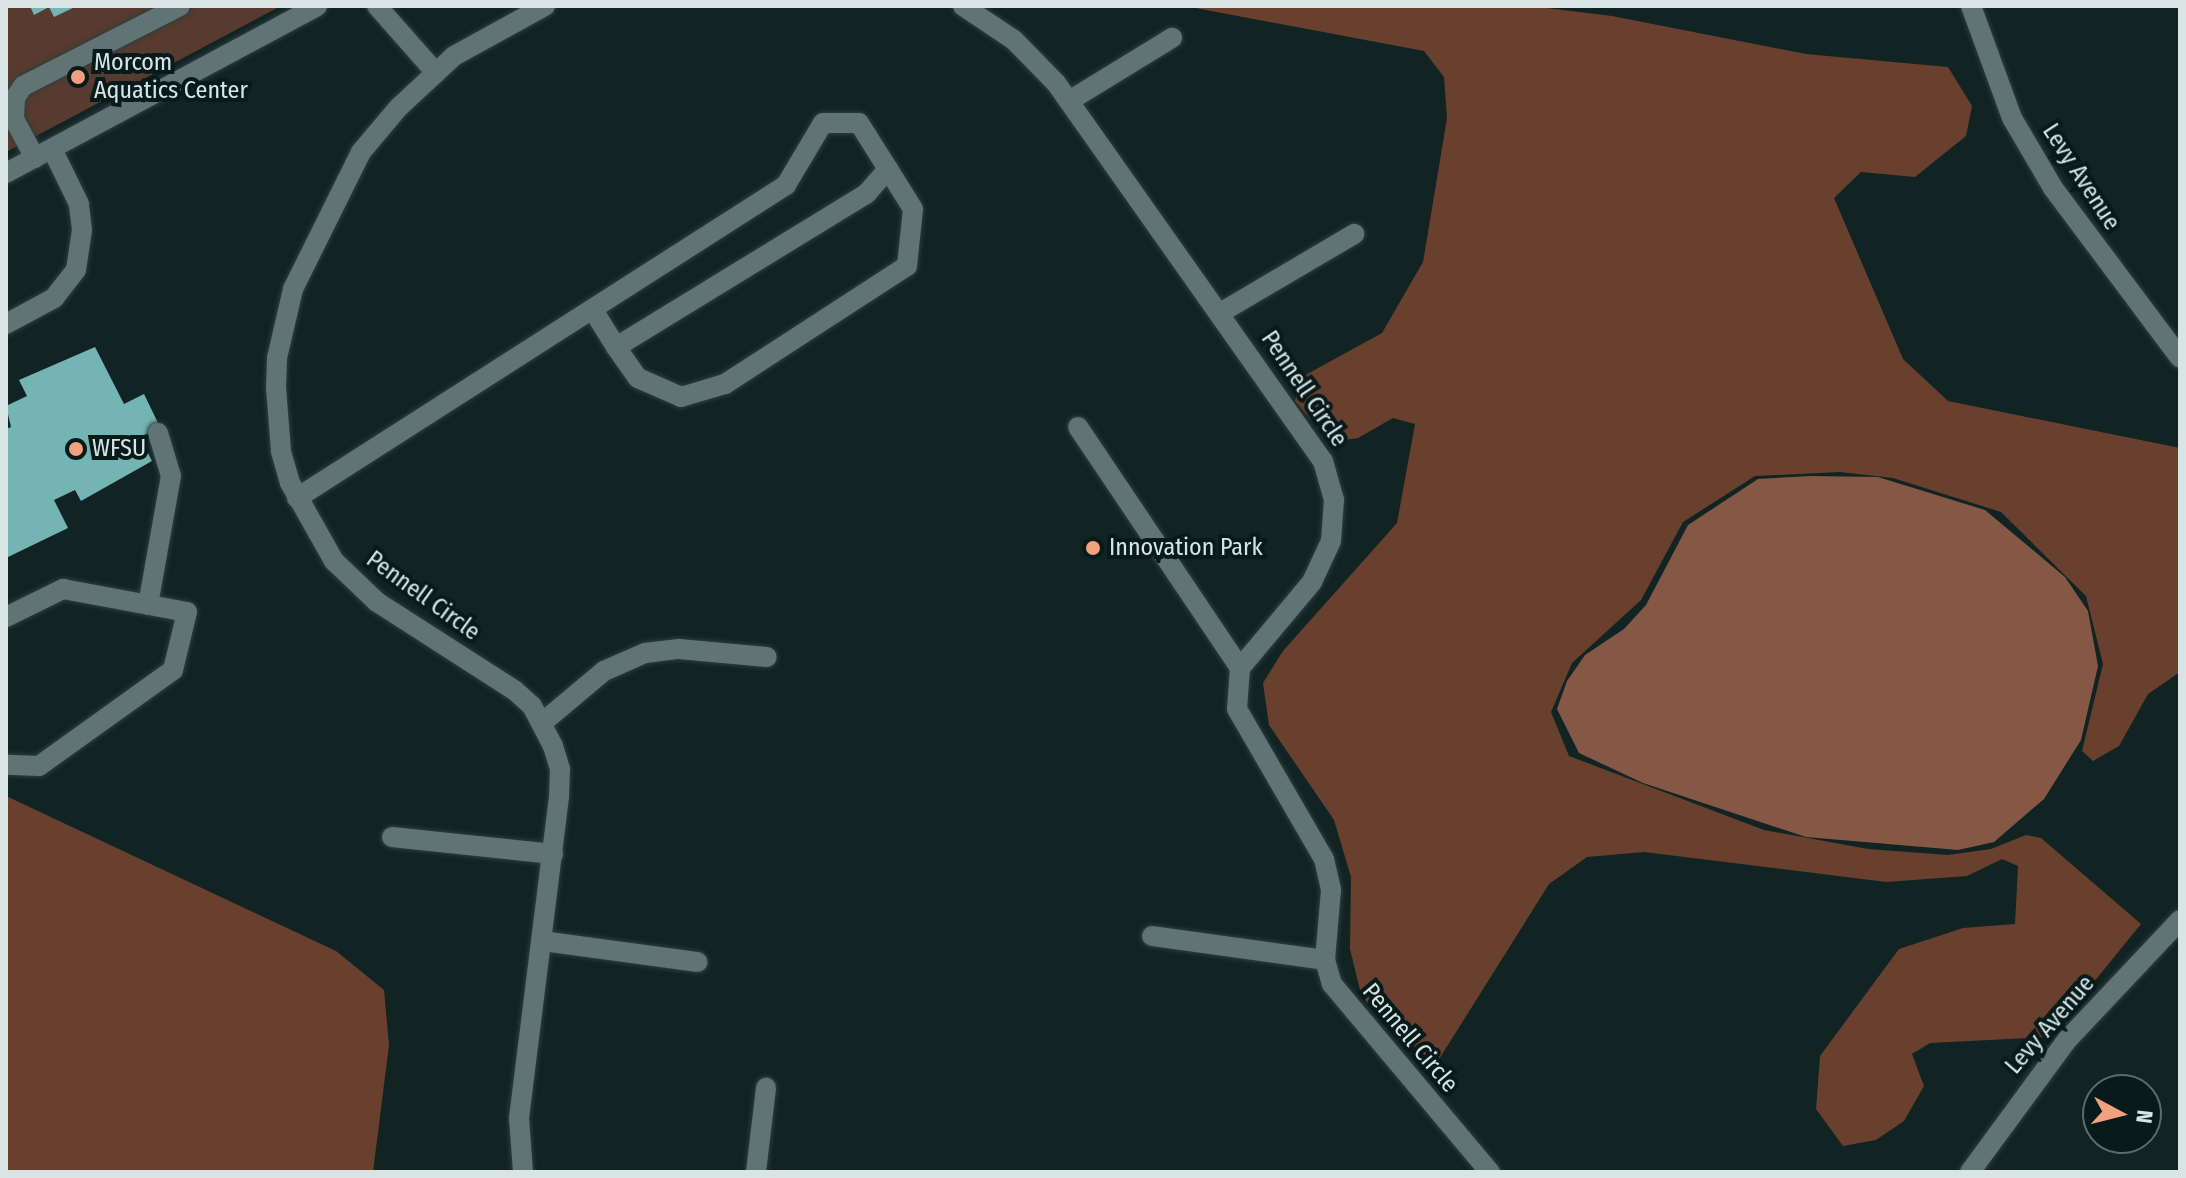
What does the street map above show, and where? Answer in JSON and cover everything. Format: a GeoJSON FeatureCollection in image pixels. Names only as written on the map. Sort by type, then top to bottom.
{"type":"FeatureCollection","features":[{"type":"Feature","properties":{"kind":"street"},"geometry":{"type":"LineString","coordinates":[[6,324],[54,298],[76,270],[82,230],[79,204],[13,108],[23,86],[180,6]]}},
{"type":"Feature","properties":{"kind":"street"},"geometry":{"type":"LineString","coordinates":[[6,173],[317,6]]}},
{"type":"Feature","properties":{"kind":"street"},"geometry":{"type":"LineString","coordinates":[[377,6],[436,73]]}},
{"type":"Feature","properties":{"kind":"street","name":"Pennell Circle"},"geometry":{"type":"LineString","coordinates":[[523,1172],[519,1118],[553,854],[560,769],[542,723],[514,690],[355,583],[322,544],[297,498],[281,451],[276,388],[277,358],[293,289],[361,152],[436,73],[474,41],[545,6]]}},
{"type":"Feature","properties":{"kind":"street","name":"Pennell Circle"},"geometry":{"type":"LineString","coordinates":[[963,6],[1014,40],[1069,101],[1311,441],[1331,480],[1334,500],[1323,563],[1240,668],[1237,709],[1324,859],[1331,899],[1325,960],[1338,994],[1490,1172]]}},
{"type":"Feature","properties":{"kind":"street","name":"Levy Avenue"},"geometry":{"type":"LineString","coordinates":[[1971,6],[2012,118],[2046,177],[2180,358]]}},
{"type":"Feature","properties":{"kind":"street"},"geometry":{"type":"LineString","coordinates":[[1069,101],[1172,38]]}},
{"type":"Feature","properties":{"kind":"street"},"geometry":{"type":"LineString","coordinates":[[297,498],[786,185],[823,123],[859,123],[913,209],[907,266],[738,376],[681,397],[638,378],[593,310]]}},
{"type":"Feature","properties":{"kind":"street"},"geometry":{"type":"LineString","coordinates":[[616,347],[866,194],[888,169]]}},
{"type":"Feature","properties":{"kind":"street"},"geometry":{"type":"LineString","coordinates":[[1220,313],[1354,234]]}},
{"type":"Feature","properties":{"kind":"street"},"geometry":{"type":"LineString","coordinates":[[1078,427],[1240,668]]}},
{"type":"Feature","properties":{"kind":"street"},"geometry":{"type":"LineString","coordinates":[[148,605],[171,476],[158,433]]}},
{"type":"Feature","properties":{"kind":"street"},"geometry":{"type":"LineString","coordinates":[[6,617],[63,589],[187,612],[173,670],[39,766],[6,765]]}},
{"type":"Feature","properties":{"kind":"street"},"geometry":{"type":"LineString","coordinates":[[542,723],[604,671],[645,653],[679,649],[767,657]]}},
{"type":"Feature","properties":{"kind":"street"},"geometry":{"type":"LineString","coordinates":[[392,837],[553,854]]}},
{"type":"Feature","properties":{"kind":"street","name":"Levy Avenue"},"geometry":{"type":"LineString","coordinates":[[1970,1172],[2067,1040],[2180,920]]}},
{"type":"Feature","properties":{"kind":"street"},"geometry":{"type":"LineString","coordinates":[[1152,936],[1325,960]]}},
{"type":"Feature","properties":{"kind":"street"},"geometry":{"type":"LineString","coordinates":[[542,941],[698,962]]}},
{"type":"Feature","properties":{"kind":"street"},"geometry":{"type":"LineString","coordinates":[[756,1172],[766,1088]]}},
{"type":"Feature","properties":{"kind":"shaded area","name":"Morcom Aquatics Center"},"geometry":{"type":"Polygon","coordinates":[[[6,6],[281,6],[6,152],[6,6]]]}},
{"type":"Feature","properties":{"kind":"shaded area"},"geometry":{"type":"Polygon","coordinates":[[[1185,6],[1530,6],[1612,16],[1806,54],[1948,67],[1972,106],[1966,136],[1915,177],[1861,172],[1834,198],[1903,359],[1948,401],[2180,448],[2180,672],[2148,694],[2119,746],[2093,761],[2082,751],[2103,664],[2086,596],[2001,512],[1893,478],[1840,472],[1755,476],[1683,522],[1641,600],[1572,663],[1551,712],[1569,756],[1764,830],[1868,849],[1948,855],[1991,849],[2026,835],[2041,838],[2141,924],[2049,1037],[1930,1043],[1912,1054],[1924,1086],[1904,1121],[1876,1140],[1843,1146],[1816,1109],[1820,1056],[1899,949],[1963,928],[2015,924],[2018,866],[2002,859],[1967,876],[1886,882],[1644,852],[1587,857],[1549,884],[1436,1064],[1381,1020],[1361,994],[1350,949],[1351,877],[1334,820],[1269,725],[1263,683],[1283,651],[1397,523],[1415,424],[1393,418],[1358,438],[1330,442],[1295,401],[1300,378],[1382,333],[1423,262],[1447,118],[1444,77],[1424,51],[1185,6]]]}},
{"type":"Feature","properties":{"kind":"shaded area"},"geometry":{"type":"Polygon","coordinates":[[[1878,477],[1985,510],[2065,577],[2088,611],[2098,666],[2081,740],[2044,799],[1994,842],[1958,850],[1806,837],[1643,783],[1579,753],[1557,709],[1567,681],[1585,655],[1624,629],[1646,605],[1688,525],[1758,479],[1878,477]]]}},
{"type":"Feature","properties":{"kind":"shaded area"},"geometry":{"type":"Polygon","coordinates":[[[6,796],[336,951],[384,990],[389,1045],[373,1172],[6,1172],[6,796]]]}},
{"type":"Feature","properties":{"kind":"building"},"geometry":{"type":"Polygon","coordinates":[[[30,6],[77,6],[54,17],[49,7],[34,15],[30,6]]]}},
{"type":"Feature","properties":{"kind":"building","name":"WFSU"},"geometry":{"type":"Polygon","coordinates":[[[95,347],[124,404],[144,394],[160,427],[140,437],[152,461],[81,501],[75,490],[54,500],[68,528],[6,558],[6,429],[11,427],[6,406],[27,396],[19,380],[95,347]]]}},
{"type":"Feature","properties":{"kind":"place","name":"Morcom Aquatics Center"},"geometry":{"type":"Point","coordinates":[78,77]}},
{"type":"Feature","properties":{"kind":"place","name":"WFSU"},"geometry":{"type":"Point","coordinates":[76,449]}},
{"type":"Feature","properties":{"kind":"place","name":"Innovation Park"},"geometry":{"type":"Point","coordinates":[1093,548]}}]}
